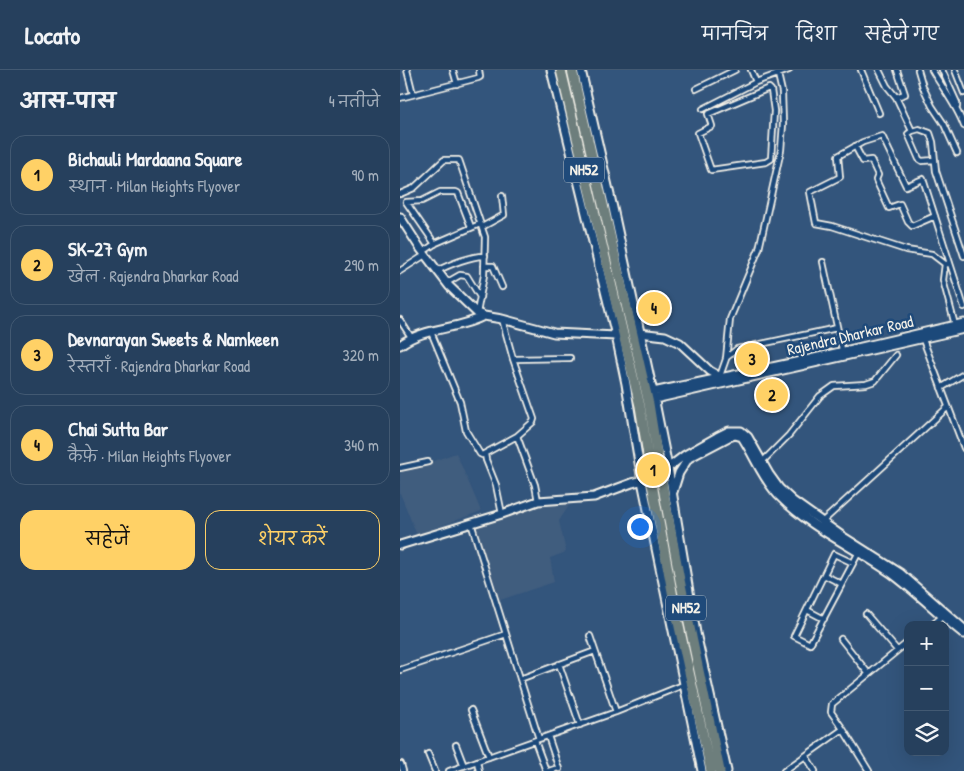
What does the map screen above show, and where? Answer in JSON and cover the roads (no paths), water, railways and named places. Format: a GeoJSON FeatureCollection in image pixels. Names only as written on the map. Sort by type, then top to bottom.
{"type":"FeatureCollection","features":[{"type":"Feature","properties":{"kind":"highway","name":"NH52"},"geometry":{"type":"LineString","coordinates":[[561,70],[608,270],[649,404],[680,580],[720,771]]}},
{"type":"Feature","properties":{"kind":"highway","name":"NH52"},"geometry":{"type":"LineString","coordinates":[[572,70],[613,248],[622,271],[625,322],[655,502],[689,670],[700,743],[711,771]]}},
{"type":"Feature","properties":{"kind":"highway"},"geometry":{"type":"LineString","coordinates":[[602,281],[608,270]]}},
{"type":"Feature","properties":{"kind":"street"},"geometry":{"type":"LineString","coordinates":[[407,70],[413,94]]}},
{"type":"Feature","properties":{"kind":"street"},"geometry":{"type":"LineString","coordinates":[[453,70],[457,84]]}},
{"type":"Feature","properties":{"kind":"street"},"geometry":{"type":"LineString","coordinates":[[400,98],[480,77],[479,70]]}},
{"type":"Feature","properties":{"kind":"street"},"geometry":{"type":"LineString","coordinates":[[551,70],[616,336],[683,685],[700,743],[702,771]]}},
{"type":"Feature","properties":{"kind":"street"},"geometry":{"type":"LineString","coordinates":[[580,70],[622,271],[640,333],[654,396],[696,633],[727,771]]}},
{"type":"Feature","properties":{"kind":"street"},"geometry":{"type":"LineString","coordinates":[[696,90],[735,70]]}},
{"type":"Feature","properties":{"kind":"street"},"geometry":{"type":"LineString","coordinates":[[751,70],[756,82]]}},
{"type":"Feature","properties":{"kind":"street"},"geometry":{"type":"LineString","coordinates":[[703,109],[777,72],[789,70]]}},
{"type":"Feature","properties":{"kind":"street"},"geometry":{"type":"LineString","coordinates":[[862,70],[879,112]]}},
{"type":"Feature","properties":{"kind":"street"},"geometry":{"type":"LineString","coordinates":[[879,70],[887,86],[896,97],[912,130]]}},
{"type":"Feature","properties":{"kind":"street"},"geometry":{"type":"LineString","coordinates":[[896,97],[905,94],[897,70]]}},
{"type":"Feature","properties":{"kind":"street"},"geometry":{"type":"LineString","coordinates":[[918,70],[923,87],[932,106],[944,124],[957,153]]}},
{"type":"Feature","properties":{"kind":"street"},"geometry":{"type":"LineString","coordinates":[[932,70],[957,109],[964,126]]}},
{"type":"Feature","properties":{"kind":"street"},"geometry":{"type":"LineString","coordinates":[[942,70],[957,103],[957,109]]}},
{"type":"Feature","properties":{"kind":"street"},"geometry":{"type":"LineString","coordinates":[[955,70],[964,93]]}},
{"type":"Feature","properties":{"kind":"street"},"geometry":{"type":"LineString","coordinates":[[640,333],[665,336],[680,343],[710,371],[723,379],[730,319],[759,250],[782,136],[782,92],[777,72]]}},
{"type":"Feature","properties":{"kind":"street"},"geometry":{"type":"LineString","coordinates":[[768,88],[771,90],[774,115],[773,136],[772,158],[769,161],[712,170],[698,133],[712,126],[708,113],[768,88]]}},
{"type":"Feature","properties":{"kind":"street"},"geometry":{"type":"LineString","coordinates":[[957,109],[964,106]]}},
{"type":"Feature","properties":{"kind":"street"},"geometry":{"type":"LineString","coordinates":[[774,115],[783,114]]}},
{"type":"Feature","properties":{"kind":"street"},"geometry":{"type":"LineString","coordinates":[[934,160],[922,161],[919,159],[908,136],[912,130],[919,129],[930,132],[936,171],[964,256]]}},
{"type":"Feature","properties":{"kind":"street"},"geometry":{"type":"LineString","coordinates":[[773,136],[776,139],[782,136]]}},
{"type":"Feature","properties":{"kind":"street"},"geometry":{"type":"LineString","coordinates":[[947,264],[932,254],[906,250],[832,226],[816,224],[810,192],[840,177],[838,156],[855,146],[882,136],[906,186],[923,179],[947,264],[964,307]]}},
{"type":"Feature","properties":{"kind":"street"},"geometry":{"type":"LineString","coordinates":[[855,146],[863,161],[870,160],[872,162],[878,175],[876,180],[889,208],[900,204],[908,222],[912,226],[935,216]]}},
{"type":"Feature","properties":{"kind":"street"},"geometry":{"type":"LineString","coordinates":[[400,194],[414,188],[444,160],[459,160],[485,237],[485,256],[480,297],[481,315]]}},
{"type":"Feature","properties":{"kind":"street"},"geometry":{"type":"LineString","coordinates":[[400,204],[422,201],[440,192],[456,192],[471,228]]}},
{"type":"Feature","properties":{"kind":"street"},"geometry":{"type":"LineString","coordinates":[[400,271],[435,244],[504,215],[502,196]]}},
{"type":"Feature","properties":{"kind":"street"},"geometry":{"type":"LineString","coordinates":[[406,202],[435,244]]}},
{"type":"Feature","properties":{"kind":"street"},"geometry":{"type":"LineString","coordinates":[[400,217],[446,283],[481,315],[554,333],[616,336]]}},
{"type":"Feature","properties":{"kind":"street"},"geometry":{"type":"LineString","coordinates":[[437,271],[456,261],[463,261],[480,255],[485,256]]}},
{"type":"Feature","properties":{"kind":"street"},"geometry":{"type":"LineString","coordinates":[[823,262],[843,354]]}},
{"type":"Feature","properties":{"kind":"street"},"geometry":{"type":"LineString","coordinates":[[947,264],[943,280],[955,325]]}},
{"type":"Feature","properties":{"kind":"street"},"geometry":{"type":"LineString","coordinates":[[484,266],[493,266],[502,288]]}},
{"type":"Feature","properties":{"kind":"street"},"geometry":{"type":"LineString","coordinates":[[446,283],[460,275],[467,276],[480,297]]}},
{"type":"Feature","properties":{"kind":"street"},"geometry":{"type":"LineString","coordinates":[[400,345],[411,337],[473,322],[481,315]]}},
{"type":"Feature","properties":{"kind":"street"},"geometry":{"type":"LineString","coordinates":[[431,332],[460,402],[466,431],[481,455],[517,436],[534,419],[513,359],[502,319]]}},
{"type":"Feature","properties":{"kind":"street"},"geometry":{"type":"LineString","coordinates":[[400,320],[411,337]]}},
{"type":"Feature","properties":{"kind":"street","name":"Rajendra Dharkar Road"},"geometry":{"type":"LineString","coordinates":[[922,336],[964,323]]}},
{"type":"Feature","properties":{"kind":"street"},"geometry":{"type":"LineString","coordinates":[[726,358],[737,349],[837,328]]}},
{"type":"Feature","properties":{"kind":"street","name":"Rajendra Dharkar Road"},"geometry":{"type":"LineString","coordinates":[[654,396],[723,379],[922,336],[964,329]]}},
{"type":"Feature","properties":{"kind":"street"},"geometry":{"type":"LineString","coordinates":[[922,336],[964,448]]}},
{"type":"Feature","properties":{"kind":"street"},"geometry":{"type":"LineString","coordinates":[[762,463],[789,435],[820,396],[834,386],[866,384],[875,381],[896,354]]}},
{"type":"Feature","properties":{"kind":"street"},"geometry":{"type":"LineString","coordinates":[[513,359],[570,358]]}},
{"type":"Feature","properties":{"kind":"street"},"geometry":{"type":"LineString","coordinates":[[941,388],[964,374]]}},
{"type":"Feature","properties":{"kind":"street"},"geometry":{"type":"LineString","coordinates":[[822,522],[948,407]]}},
{"type":"Feature","properties":{"kind":"street"},"geometry":{"type":"LineString","coordinates":[[672,494],[685,455],[729,431],[741,431],[746,434],[779,488],[794,502],[822,522],[827,529]]}},
{"type":"Feature","properties":{"kind":"street"},"geometry":{"type":"LineString","coordinates":[[400,545],[538,501],[594,498],[642,477],[663,473],[668,467],[735,435],[742,437],[759,470],[778,494],[797,512],[900,573],[964,634]]}},
{"type":"Feature","properties":{"kind":"street"},"geometry":{"type":"LineString","coordinates":[[517,436],[535,485],[538,501]]}},
{"type":"Feature","properties":{"kind":"street"},"geometry":{"type":"LineString","coordinates":[[485,454],[496,485],[502,514]]}},
{"type":"Feature","properties":{"kind":"street"},"geometry":{"type":"LineString","coordinates":[[400,468],[428,462]]}},
{"type":"Feature","properties":{"kind":"street"},"geometry":{"type":"LineString","coordinates":[[471,523],[537,740],[552,770]]}},
{"type":"Feature","properties":{"kind":"street"},"geometry":{"type":"LineString","coordinates":[[853,563],[834,554],[794,636],[810,644],[860,550]]}},
{"type":"Feature","properties":{"kind":"street"},"geometry":{"type":"LineString","coordinates":[[824,576],[842,584]]}},
{"type":"Feature","properties":{"kind":"street"},"geometry":{"type":"LineString","coordinates":[[807,610],[824,619]]}},
{"type":"Feature","properties":{"kind":"street"},"geometry":{"type":"LineString","coordinates":[[866,614],[897,650]]}},
{"type":"Feature","properties":{"kind":"street"},"geometry":{"type":"LineString","coordinates":[[937,621],[944,616]]}},
{"type":"Feature","properties":{"kind":"street"},"geometry":{"type":"LineString","coordinates":[[944,616],[964,628]]}},
{"type":"Feature","properties":{"kind":"street"},"geometry":{"type":"LineString","coordinates":[[400,670],[506,634]]}},
{"type":"Feature","properties":{"kind":"street"},"geometry":{"type":"LineString","coordinates":[[590,636],[616,712]]}},
{"type":"Feature","properties":{"kind":"street"},"geometry":{"type":"LineString","coordinates":[[841,639],[868,673]]}},
{"type":"Feature","properties":{"kind":"street"},"geometry":{"type":"LineString","coordinates":[[869,771],[832,712],[832,704],[904,645]]}},
{"type":"Feature","properties":{"kind":"street"},"geometry":{"type":"LineString","coordinates":[[520,679],[595,651]]}},
{"type":"Feature","properties":{"kind":"street"},"geometry":{"type":"LineString","coordinates":[[559,664],[580,725]]}},
{"type":"Feature","properties":{"kind":"street"},"geometry":{"type":"LineString","coordinates":[[449,771],[616,712],[683,685]]}},
{"type":"Feature","properties":{"kind":"street"},"geometry":{"type":"LineString","coordinates":[[471,710],[489,757]]}},
{"type":"Feature","properties":{"kind":"street"},"geometry":{"type":"LineString","coordinates":[[784,771],[843,730]]}},
{"type":"Feature","properties":{"kind":"street"},"geometry":{"type":"LineString","coordinates":[[548,736],[552,770]]}},
{"type":"Feature","properties":{"kind":"street"},"geometry":{"type":"LineString","coordinates":[[456,745],[464,766]]}},
{"type":"Feature","properties":{"kind":"street"},"geometry":{"type":"LineString","coordinates":[[428,754],[435,771]]}},
{"type":"Feature","properties":{"kind":"street"},"geometry":{"type":"LineString","coordinates":[[806,756],[815,771]]}},
{"type":"Feature","properties":{"kind":"street"},"geometry":{"type":"LineString","coordinates":[[477,762],[480,771]]}},
{"type":"Feature","properties":{"kind":"street"},"geometry":{"type":"LineString","coordinates":[[401,764],[403,771]]}},
{"type":"Feature","properties":{"kind":"place","name":"Chai Sutta Bar"},"geometry":{"type":"Point","coordinates":[654,308]}},
{"type":"Feature","properties":{"kind":"place","name":"Devnarayan Sweets & Namkeen"},"geometry":{"type":"Point","coordinates":[752,359]}},
{"type":"Feature","properties":{"kind":"place","name":"SK-27 Gym"},"geometry":{"type":"Point","coordinates":[772,395]}},
{"type":"Feature","properties":{"kind":"place","name":"Bichauli Mardaana Square"},"geometry":{"type":"Point","coordinates":[653,470]}}]}
